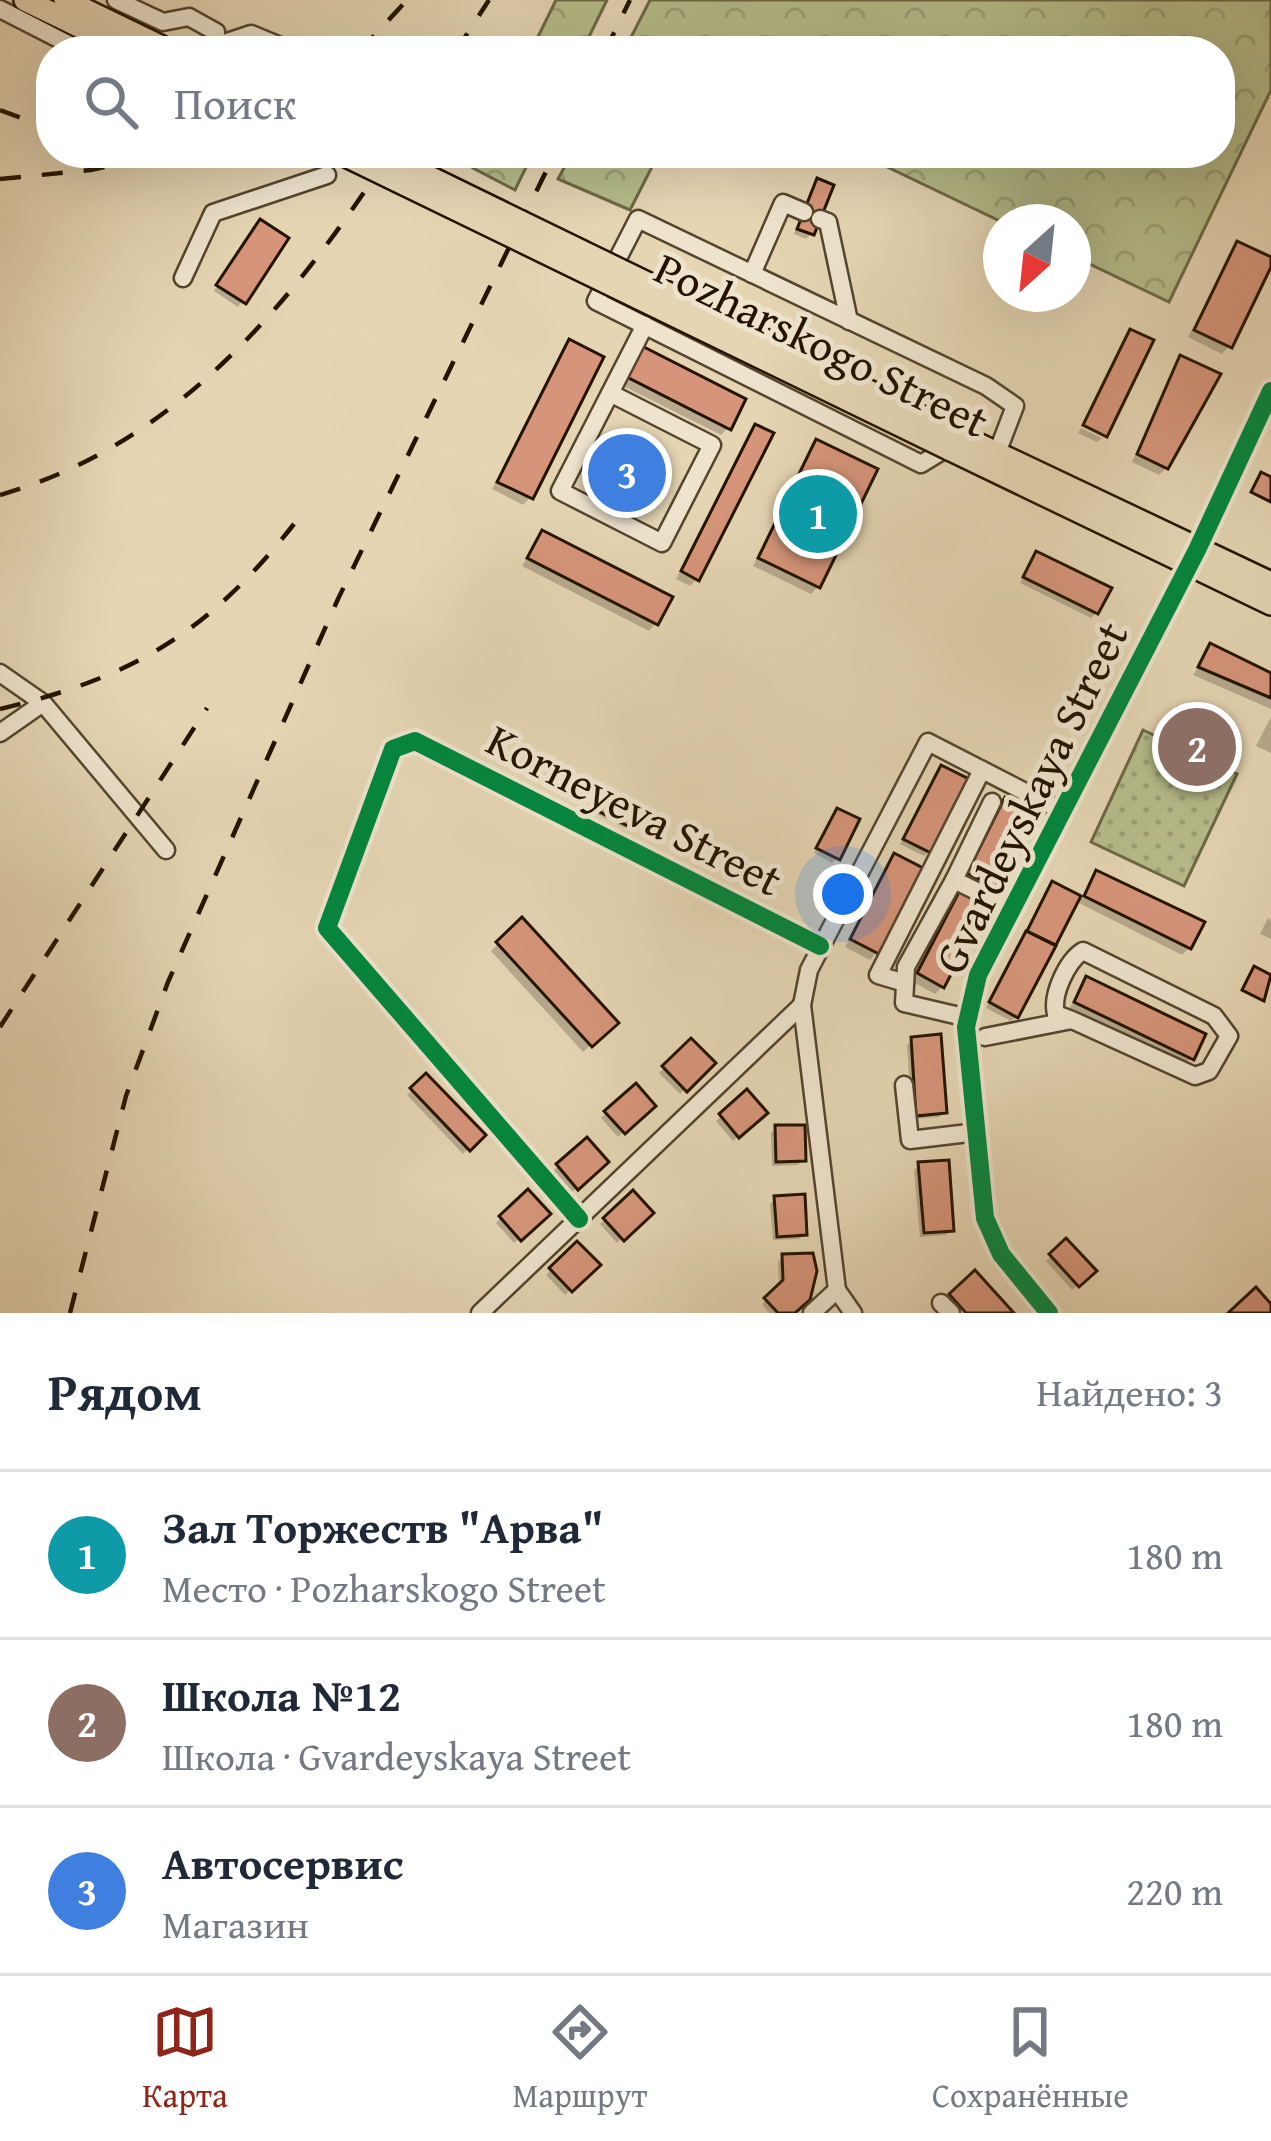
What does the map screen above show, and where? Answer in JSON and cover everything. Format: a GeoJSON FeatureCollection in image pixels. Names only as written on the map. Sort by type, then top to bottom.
{"type":"FeatureCollection","features":[{"type":"Feature","properties":{"kind":"main road"},"geometry":{"type":"LineString","coordinates":[[25,0],[99,36]]}},
{"type":"Feature","properties":{"kind":"main road"},"geometry":{"type":"LineString","coordinates":[[65,0],[139,36]]}},
{"type":"Feature","properties":{"kind":"main road","name":"Pozharskogo Street"},"geometry":{"type":"LineString","coordinates":[[372,168],[1194,557],[1271,583]]}},
{"type":"Feature","properties":{"kind":"main road","name":"Pozharskogo Street"},"geometry":{"type":"LineString","coordinates":[[410,168],[955,442],[997,453],[1194,557],[1271,604]]}},
{"type":"Feature","properties":{"kind":"street"},"geometry":{"type":"LineString","coordinates":[[116,0],[163,22],[189,17],[216,36]]}},
{"type":"Feature","properties":{"kind":"street"},"geometry":{"type":"LineString","coordinates":[[0,9],[53,36]]}},
{"type":"Feature","properties":{"kind":"street"},"geometry":{"type":"LineString","coordinates":[[183,278],[213,213],[327,175]]}},
{"type":"Feature","properties":{"kind":"street"},"geometry":{"type":"LineString","coordinates":[[752,274],[783,203],[828,222],[849,321]]}},
{"type":"Feature","properties":{"kind":"street"},"geometry":{"type":"LineString","coordinates":[[955,442],[921,464],[596,301],[638,219],[986,386],[1015,406],[997,453]]}},
{"type":"Feature","properties":{"kind":"street"},"geometry":{"type":"LineString","coordinates":[[610,393],[712,445],[662,543],[560,491],[610,393],[645,325]]}},
{"type":"Feature","properties":{"kind":"street","name":"Gvardeyskaya Street"},"geometry":{"type":"LineString","coordinates":[[1049,1313],[1001,1253],[985,1218],[968,1018],[978,975],[1194,557],[1271,391]]}},
{"type":"Feature","properties":{"kind":"street"},"geometry":{"type":"LineString","coordinates":[[0,673],[43,703],[166,850]]}},
{"type":"Feature","properties":{"kind":"street"},"geometry":{"type":"LineString","coordinates":[[0,733],[43,703]]}},
{"type":"Feature","properties":{"kind":"street","name":"Korneyeva Street"},"geometry":{"type":"LineString","coordinates":[[579,1219],[327,928],[392,749],[415,741],[820,946]]}},
{"type":"Feature","properties":{"kind":"street"},"geometry":{"type":"LineString","coordinates":[[853,1313],[837,1290],[802,1005],[820,946],[928,742],[1060,810]]}},
{"type":"Feature","properties":{"kind":"street"},"geometry":{"type":"LineString","coordinates":[[905,983],[878,975],[982,770]]}},
{"type":"Feature","properties":{"kind":"street"},"geometry":{"type":"LineString","coordinates":[[968,1018],[904,1004],[906,968],[992,802]]}},
{"type":"Feature","properties":{"kind":"street"},"geometry":{"type":"LineString","coordinates":[[954,880],[1011,908]]}},
{"type":"Feature","properties":{"kind":"street"},"geometry":{"type":"LineString","coordinates":[[985,1037],[1072,1020],[1195,1076],[1209,1071],[1228,1036],[1214,1016],[1083,951],[1071,962],[1053,1003],[1056,1013],[1072,1020]]}},
{"type":"Feature","properties":{"kind":"street"},"geometry":{"type":"LineString","coordinates":[[481,1313],[802,1005]]}},
{"type":"Feature","properties":{"kind":"street"},"geometry":{"type":"LineString","coordinates":[[904,1085],[910,1140],[976,1132]]}},
{"type":"Feature","properties":{"kind":"street"},"geometry":{"type":"LineString","coordinates":[[812,1313],[837,1290]]}},
{"type":"Feature","properties":{"kind":"green space"},"geometry":{"type":"Polygon","coordinates":[[[556,0],[607,0],[589,36],[538,36],[556,0]]]}},
{"type":"Feature","properties":{"kind":"green space"},"geometry":{"type":"Polygon","coordinates":[[[650,0],[1271,0],[1271,90],[1235,165],[1235,36],[632,36],[650,0]]]}},
{"type":"Feature","properties":{"kind":"green space"},"geometry":{"type":"Polygon","coordinates":[[[473,168],[526,168],[515,190],[473,168]]]}},
{"type":"Feature","properties":{"kind":"green space"},"geometry":{"type":"Polygon","coordinates":[[[564,168],[651,168],[630,210],[558,179],[564,168]]]}},
{"type":"Feature","properties":{"kind":"green space"},"geometry":{"type":"Polygon","coordinates":[[[889,168],[1233,168],[1169,302],[1091,265],[1091,204],[983,204],[983,213],[889,168]]]}},
{"type":"Feature","properties":{"kind":"green space"},"geometry":{"type":"Polygon","coordinates":[[[1143,730],[1237,774],[1184,886],[1091,842],[1143,730]]]}},
{"type":"Feature","properties":{"kind":"building"},"geometry":{"type":"Polygon","coordinates":[[[817,178],[834,185],[814,235],[797,229],[817,178]]]}},
{"type":"Feature","properties":{"kind":"building"},"geometry":{"type":"Polygon","coordinates":[[[260,219],[289,238],[246,304],[216,285],[260,219]]]}},
{"type":"Feature","properties":{"kind":"building"},"geometry":{"type":"Polygon","coordinates":[[[1237,241],[1271,257],[1271,267],[1232,348],[1194,330],[1237,241]]]}},
{"type":"Feature","properties":{"kind":"building"},"geometry":{"type":"Polygon","coordinates":[[[1130,329],[1154,340],[1107,437],[1083,425],[1130,329]]]}},
{"type":"Feature","properties":{"kind":"building"},"geometry":{"type":"Polygon","coordinates":[[[569,339],[604,357],[533,499],[497,482],[569,339]]]}},
{"type":"Feature","properties":{"kind":"building"},"geometry":{"type":"Polygon","coordinates":[[[640,345],[746,399],[731,430],[625,376],[640,345]]]}},
{"type":"Feature","properties":{"kind":"building"},"geometry":{"type":"Polygon","coordinates":[[[1180,355],[1221,374],[1168,469],[1137,454],[1180,355]]]}},
{"type":"Feature","properties":{"kind":"building"},"geometry":{"type":"Polygon","coordinates":[[[755,424],[774,433],[699,581],[681,571],[755,424]]]}},
{"type":"Feature","properties":{"kind":"building"},"geometry":{"type":"Polygon","coordinates":[[[625,437],[659,452],[639,496],[605,481],[625,437]]]}},
{"type":"Feature","properties":{"kind":"building"},"geometry":{"type":"Polygon","coordinates":[[[816,439],[878,469],[820,588],[758,558],[816,439]]]}},
{"type":"Feature","properties":{"kind":"building"},"geometry":{"type":"Polygon","coordinates":[[[1261,472],[1271,477],[1271,502],[1251,492],[1261,472]]]}},
{"type":"Feature","properties":{"kind":"building"},"geometry":{"type":"Polygon","coordinates":[[[542,530],[673,597],[658,625],[527,558],[542,530]]]}},
{"type":"Feature","properties":{"kind":"building"},"geometry":{"type":"Polygon","coordinates":[[[1036,551],[1112,588],[1098,614],[1023,577],[1036,551]]]}},
{"type":"Feature","properties":{"kind":"building"},"geometry":{"type":"Polygon","coordinates":[[[1210,643],[1271,673],[1271,698],[1198,667],[1210,643]]]}},
{"type":"Feature","properties":{"kind":"building"},"geometry":{"type":"Polygon","coordinates":[[[941,765],[969,779],[931,853],[903,839],[941,765]]]}},
{"type":"Feature","properties":{"kind":"building"},"geometry":{"type":"Polygon","coordinates":[[[605,792],[639,810],[630,827],[596,810],[605,792]]]}},
{"type":"Feature","properties":{"kind":"building"},"geometry":{"type":"Polygon","coordinates":[[[1005,797],[1033,811],[995,887],[967,873],[1005,797]]]}},
{"type":"Feature","properties":{"kind":"building"},"geometry":{"type":"Polygon","coordinates":[[[837,808],[860,819],[840,860],[816,848],[837,808]]]}},
{"type":"Feature","properties":{"kind":"building"},"geometry":{"type":"Polygon","coordinates":[[[894,853],[923,868],[879,954],[850,939],[894,853]]]}},
{"type":"Feature","properties":{"kind":"building"},"geometry":{"type":"Polygon","coordinates":[[[1096,870],[1205,922],[1191,949],[1084,896],[1096,870]]]}},
{"type":"Feature","properties":{"kind":"building"},"geometry":{"type":"Polygon","coordinates":[[[1052,881],[1081,896],[1056,945],[1027,931],[1052,881]]]}},
{"type":"Feature","properties":{"kind":"building"},"geometry":{"type":"Polygon","coordinates":[[[960,890],[987,905],[944,988],[917,973],[960,890]]]}},
{"type":"Feature","properties":{"kind":"building"},"geometry":{"type":"Polygon","coordinates":[[[522,917],[619,1023],[592,1047],[496,942],[522,917]]]}},
{"type":"Feature","properties":{"kind":"building"},"geometry":{"type":"Polygon","coordinates":[[[1026,931],[1056,946],[1018,1018],[989,1002],[1026,931]]]}},
{"type":"Feature","properties":{"kind":"building"},"geometry":{"type":"Polygon","coordinates":[[[1254,966],[1271,975],[1264,1001],[1242,990],[1254,966]]]}},
{"type":"Feature","properties":{"kind":"building"},"geometry":{"type":"Polygon","coordinates":[[[1086,976],[1206,1034],[1194,1060],[1074,1002],[1086,976]]]}},
{"type":"Feature","properties":{"kind":"building"},"geometry":{"type":"Polygon","coordinates":[[[941,1034],[947,1113],[916,1116],[911,1037],[941,1034]]]}},
{"type":"Feature","properties":{"kind":"building"},"geometry":{"type":"Polygon","coordinates":[[[691,1038],[716,1063],[687,1092],[662,1066],[691,1038]]]}},
{"type":"Feature","properties":{"kind":"building"},"geometry":{"type":"Polygon","coordinates":[[[426,1073],[486,1135],[470,1151],[410,1088],[426,1073]]]}},
{"type":"Feature","properties":{"kind":"building"},"geometry":{"type":"Polygon","coordinates":[[[636,1083],[656,1106],[625,1134],[604,1111],[636,1083]]]}},
{"type":"Feature","properties":{"kind":"building"},"geometry":{"type":"Polygon","coordinates":[[[747,1089],[768,1113],[739,1138],[719,1114],[747,1089]]]}},
{"type":"Feature","properties":{"kind":"building"},"geometry":{"type":"Polygon","coordinates":[[[775,1125],[805,1125],[806,1161],[776,1162],[775,1125]]]}},
{"type":"Feature","properties":{"kind":"building"},"geometry":{"type":"Polygon","coordinates":[[[587,1137],[609,1162],[578,1190],[556,1164],[587,1137]]]}},
{"type":"Feature","properties":{"kind":"building"},"geometry":{"type":"Polygon","coordinates":[[[949,1160],[954,1231],[924,1233],[918,1162],[949,1160]]]}},
{"type":"Feature","properties":{"kind":"building"},"geometry":{"type":"Polygon","coordinates":[[[528,1189],[551,1214],[521,1241],[499,1216],[528,1189]]]}},
{"type":"Feature","properties":{"kind":"building"},"geometry":{"type":"Polygon","coordinates":[[[633,1190],[654,1213],[624,1241],[603,1218],[633,1190]]]}},
{"type":"Feature","properties":{"kind":"building"},"geometry":{"type":"Polygon","coordinates":[[[805,1194],[807,1235],[777,1237],[774,1196],[805,1194]]]}},
{"type":"Feature","properties":{"kind":"building"},"geometry":{"type":"Polygon","coordinates":[[[1066,1238],[1097,1271],[1079,1287],[1049,1254],[1066,1238]]]}},
{"type":"Feature","properties":{"kind":"building"},"geometry":{"type":"Polygon","coordinates":[[[577,1241],[601,1265],[572,1292],[549,1268],[577,1241]]]}},
{"type":"Feature","properties":{"kind":"building"},"geometry":{"type":"Polygon","coordinates":[[[813,1253],[817,1271],[810,1300],[795,1313],[778,1313],[764,1298],[783,1280],[782,1254],[813,1253]]]}},
{"type":"Feature","properties":{"kind":"building"},"geometry":{"type":"Polygon","coordinates":[[[975,1270],[1014,1313],[966,1313],[949,1294],[975,1270]]]}},
{"type":"Feature","properties":{"kind":"building"},"geometry":{"type":"Polygon","coordinates":[[[1256,1287],[1271,1304],[1271,1313],[1228,1313],[1256,1287]]]}},
{"type":"Feature","properties":{"kind":"railway"},"geometry":{"type":"LineString","coordinates":[[374,36],[407,0]]}},
{"type":"Feature","properties":{"kind":"railway"},"geometry":{"type":"LineString","coordinates":[[466,36],[489,0]]}},
{"type":"Feature","properties":{"kind":"railway"},"geometry":{"type":"LineString","coordinates":[[612,36],[630,0]]}},
{"type":"Feature","properties":{"kind":"railway"},"geometry":{"type":"LineString","coordinates":[[0,110],[36,123]]}},
{"type":"Feature","properties":{"kind":"railway"},"geometry":{"type":"LineString","coordinates":[[0,179],[100,168]]}},
{"type":"Feature","properties":{"kind":"railway"},"geometry":{"type":"LineString","coordinates":[[0,495],[64,472],[122,441],[176,404],[271,314],[380,168]]}},
{"type":"Feature","properties":{"kind":"railway"},"geometry":{"type":"LineString","coordinates":[[70,1313],[126,1096],[168,982],[338,599],[548,168]]}},
{"type":"Feature","properties":{"kind":"railway"},"geometry":{"type":"LineString","coordinates":[[0,709],[90,682],[165,645],[231,594],[294,524]]}},
{"type":"Feature","properties":{"kind":"railway"},"geometry":{"type":"LineString","coordinates":[[0,1027],[207,708]]}},
{"type":"Feature","properties":{"kind":"cycle path"},"geometry":{"type":"LineString","coordinates":[[1049,1313],[1001,1254],[985,1218],[966,1027],[978,975],[1198,548],[1271,391]]}},
{"type":"Feature","properties":{"kind":"cycle path"},"geometry":{"type":"LineString","coordinates":[[579,1219],[327,928],[393,749],[415,741],[820,946]]}},
{"type":"Feature","properties":{"kind":"place","name":"Автосервис"},"geometry":{"type":"Point","coordinates":[627,473]}},
{"type":"Feature","properties":{"kind":"place","name":"Зал Торжеств \"Арва\""},"geometry":{"type":"Point","coordinates":[818,514]}},
{"type":"Feature","properties":{"kind":"place","name":"Школа №12"},"geometry":{"type":"Point","coordinates":[1197,747]}}]}
